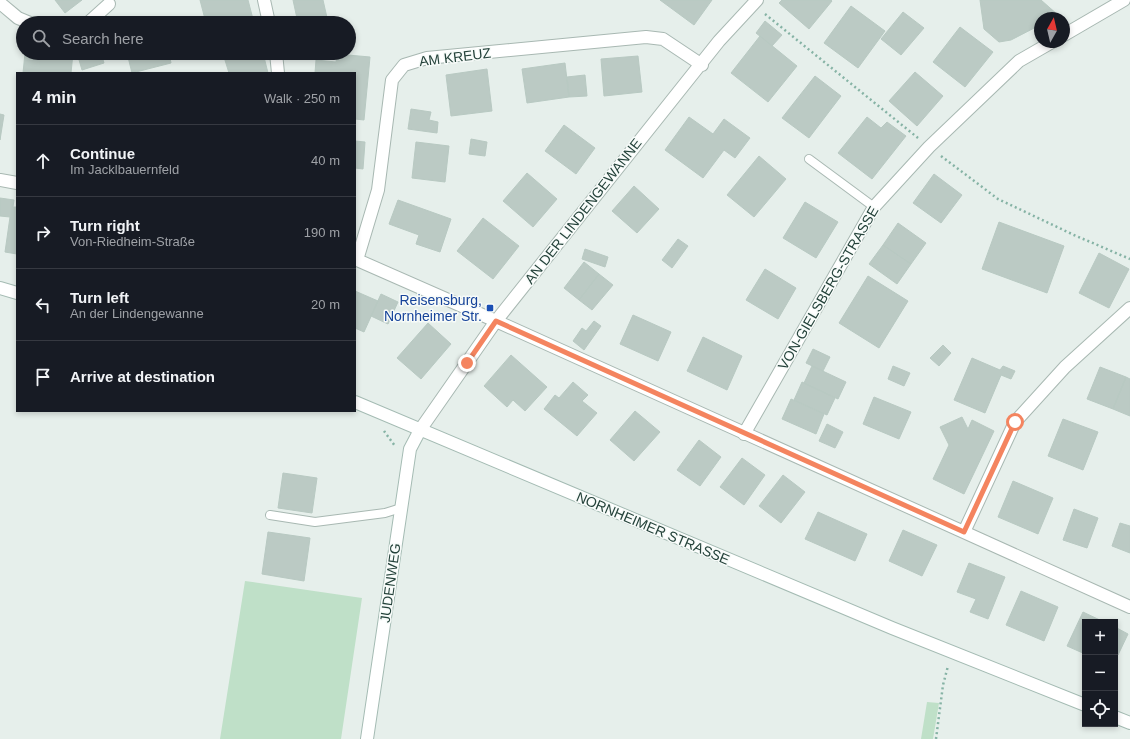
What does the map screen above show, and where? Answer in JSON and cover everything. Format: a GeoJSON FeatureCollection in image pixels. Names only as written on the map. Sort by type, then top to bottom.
{"type":"FeatureCollection","features":[{"type":"Feature","properties":{"kind":"street"},"geometry":{"type":"LineString","coordinates":[[264,0],[267,16]]}},
{"type":"Feature","properties":{"kind":"street"},"geometry":{"type":"LineString","coordinates":[[1070,32],[1124,0]]}},
{"type":"Feature","properties":{"kind":"street"},"geometry":{"type":"LineString","coordinates":[[0,2],[16,16]]}},
{"type":"Feature","properties":{"kind":"street","name":"AN DER LINDENGEWANNE"},"geometry":{"type":"LineString","coordinates":[[420,430],[496,321],[702,65],[719,41],[755,3]]}},
{"type":"Feature","properties":{"kind":"street"},"geometry":{"type":"LineString","coordinates":[[96,16],[109,4]]}},
{"type":"Feature","properties":{"kind":"street","name":"AM KREUZ"},"geometry":{"type":"LineString","coordinates":[[356,260],[378,190],[392,80],[404,65],[428,58],[646,37],[663,39],[702,65]]}},
{"type":"Feature","properties":{"kind":"street","name":"VON-GIELSBERG-STRASSE"},"geometry":{"type":"LineString","coordinates":[[744,434],[874,207],[929,147],[1019,61],[1042,48]]}},
{"type":"Feature","properties":{"kind":"street"},"geometry":{"type":"LineString","coordinates":[[277,60],[278,72]]}},
{"type":"Feature","properties":{"kind":"street"},"geometry":{"type":"LineString","coordinates":[[0,180],[16,183]]}},
{"type":"Feature","properties":{"kind":"street"},"geometry":{"type":"LineString","coordinates":[[356,260],[496,321],[1130,607]]}},
{"type":"Feature","properties":{"kind":"street"},"geometry":{"type":"LineString","coordinates":[[0,288],[16,293]]}},
{"type":"Feature","properties":{"kind":"street"},"geometry":{"type":"LineString","coordinates":[[964,532],[1015,422],[1065,367],[1130,308]]}},
{"type":"Feature","properties":{"kind":"street","name":"NORNHEIMER STRASSE"},"geometry":{"type":"LineString","coordinates":[[356,402],[952,652],[1082,704]]}},
{"type":"Feature","properties":{"kind":"street","name":"JUDENWEG"},"geometry":{"type":"LineString","coordinates":[[367,739],[410,449],[420,430]]}},
{"type":"Feature","properties":{"kind":"street"},"geometry":{"type":"LineString","coordinates":[[1118,718],[1130,723]]}},
{"type":"Feature","properties":{"kind":"lane"},"geometry":{"type":"LineString","coordinates":[[809,159],[874,207]]}},
{"type":"Feature","properties":{"kind":"lane"},"geometry":{"type":"LineString","coordinates":[[270,515],[315,522],[384,513],[401,508]]}},
{"type":"Feature","properties":{"kind":"path"},"geometry":{"type":"LineString","coordinates":[[755,3],[929,147],[998,199],[1074,235],[1130,259]]}},
{"type":"Feature","properties":{"kind":"path"},"geometry":{"type":"LineString","coordinates":[[376,410],[379,426],[395,444],[394,452]]}},
{"type":"Feature","properties":{"kind":"path"},"geometry":{"type":"LineString","coordinates":[[936,739],[943,685],[952,652]]}},
{"type":"Feature","properties":{"kind":"green space"},"geometry":{"type":"Polygon","coordinates":[[[245,581],[362,598],[341,739],[220,739],[245,581]]]}},
{"type":"Feature","properties":{"kind":"green space"},"geometry":{"type":"Polygon","coordinates":[[[927,702],[939,703],[933,739],[921,739],[927,702]]]}},
{"type":"Feature","properties":{"kind":"building"},"geometry":{"type":"Polygon","coordinates":[[[55,0],[82,0],[65,13],[55,0]]]}},
{"type":"Feature","properties":{"kind":"building"},"geometry":{"type":"Polygon","coordinates":[[[200,0],[248,0],[252,16],[204,16],[200,0]]]}},
{"type":"Feature","properties":{"kind":"building"},"geometry":{"type":"Polygon","coordinates":[[[293,0],[323,0],[327,16],[296,16],[293,0]]]}},
{"type":"Feature","properties":{"kind":"building"},"geometry":{"type":"Polygon","coordinates":[[[660,0],[712,0],[694,25],[660,0]]]}},
{"type":"Feature","properties":{"kind":"building"},"geometry":{"type":"Polygon","coordinates":[[[782,0],[832,1],[809,29],[779,3],[782,0]]]}},
{"type":"Feature","properties":{"kind":"building"},"geometry":{"type":"Polygon","coordinates":[[[980,0],[1041,0],[1055,12],[1034,12],[1034,28],[1011,40],[999,42],[984,29],[980,0]]]}},
{"type":"Feature","properties":{"kind":"building"},"geometry":{"type":"Polygon","coordinates":[[[851,6],[885,31],[858,68],[824,43],[851,6]]]}},
{"type":"Feature","properties":{"kind":"building"},"geometry":{"type":"Polygon","coordinates":[[[903,12],[924,28],[901,55],[881,39],[903,12]]]}},
{"type":"Feature","properties":{"kind":"building"},"geometry":{"type":"Polygon","coordinates":[[[765,21],[782,35],[772,46],[756,33],[765,21]]]}},
{"type":"Feature","properties":{"kind":"building"},"geometry":{"type":"Polygon","coordinates":[[[960,27],[993,52],[965,87],[933,62],[960,27]]]}},
{"type":"Feature","properties":{"kind":"building"},"geometry":{"type":"Polygon","coordinates":[[[760,36],[797,66],[768,102],[731,73],[760,36]]]}},
{"type":"Feature","properties":{"kind":"building"},"geometry":{"type":"Polygon","coordinates":[[[356,56],[370,57],[364,120],[356,119],[356,72],[315,72],[316,60],[336,62],[336,60],[356,60],[356,56]]]}},
{"type":"Feature","properties":{"kind":"building"},"geometry":{"type":"Polygon","coordinates":[[[638,56],[642,92],[604,96],[601,59],[638,56]]]}},
{"type":"Feature","properties":{"kind":"building"},"geometry":{"type":"Polygon","coordinates":[[[24,60],[72,60],[71,72],[23,72],[24,60]]]}},
{"type":"Feature","properties":{"kind":"building"},"geometry":{"type":"Polygon","coordinates":[[[79,60],[103,60],[104,63],[82,70],[79,60]]]}},
{"type":"Feature","properties":{"kind":"building"},"geometry":{"type":"Polygon","coordinates":[[[129,60],[170,60],[171,63],[132,72],[129,60]]]}},
{"type":"Feature","properties":{"kind":"building"},"geometry":{"type":"Polygon","coordinates":[[[225,60],[265,60],[268,72],[229,72],[225,60]]]}},
{"type":"Feature","properties":{"kind":"building"},"geometry":{"type":"Polygon","coordinates":[[[565,63],[569,97],[527,103],[522,69],[565,63]]]}},
{"type":"Feature","properties":{"kind":"building"},"geometry":{"type":"Polygon","coordinates":[[[487,69],[492,111],[451,116],[446,75],[487,69]]]}},
{"type":"Feature","properties":{"kind":"building"},"geometry":{"type":"Polygon","coordinates":[[[915,72],[943,96],[917,126],[889,101],[915,72]]]}},
{"type":"Feature","properties":{"kind":"building"},"geometry":{"type":"Polygon","coordinates":[[[585,75],[587,96],[569,97],[567,77],[585,75]]]}},
{"type":"Feature","properties":{"kind":"building"},"geometry":{"type":"Polygon","coordinates":[[[815,76],[841,96],[809,138],[782,118],[815,76]]]}},
{"type":"Feature","properties":{"kind":"building"},"geometry":{"type":"Polygon","coordinates":[[[411,109],[431,112],[429,120],[438,122],[437,133],[408,129],[411,109]]]}},
{"type":"Feature","properties":{"kind":"building"},"geometry":{"type":"Polygon","coordinates":[[[0,114],[4,115],[0,140],[0,114]]]}},
{"type":"Feature","properties":{"kind":"building"},"geometry":{"type":"Polygon","coordinates":[[[689,117],[713,134],[724,119],[750,138],[735,158],[724,150],[703,178],[665,150],[689,117]]]}},
{"type":"Feature","properties":{"kind":"building"},"geometry":{"type":"Polygon","coordinates":[[[867,117],[881,128],[887,122],[906,136],[872,179],[838,153],[867,117]]]}},
{"type":"Feature","properties":{"kind":"building"},"geometry":{"type":"Polygon","coordinates":[[[564,125],[595,148],[576,174],[545,151],[564,125]]]}},
{"type":"Feature","properties":{"kind":"building"},"geometry":{"type":"Polygon","coordinates":[[[471,139],[487,142],[485,156],[469,154],[471,139]]]}},
{"type":"Feature","properties":{"kind":"building"},"geometry":{"type":"Polygon","coordinates":[[[356,141],[365,142],[363,169],[356,168],[356,141]]]}},
{"type":"Feature","properties":{"kind":"building"},"geometry":{"type":"Polygon","coordinates":[[[416,142],[449,146],[445,182],[412,178],[416,142]]]}},
{"type":"Feature","properties":{"kind":"building"},"geometry":{"type":"Polygon","coordinates":[[[759,156],[786,179],[754,217],[727,195],[759,156]]]}},
{"type":"Feature","properties":{"kind":"building"},"geometry":{"type":"Polygon","coordinates":[[[527,173],[557,199],[533,227],[503,201],[527,173]]]}},
{"type":"Feature","properties":{"kind":"building"},"geometry":{"type":"Polygon","coordinates":[[[934,174],[962,195],[941,223],[913,203],[934,174]]]}},
{"type":"Feature","properties":{"kind":"building"},"geometry":{"type":"Polygon","coordinates":[[[634,186],[659,209],[637,233],[612,211],[634,186]]]}},
{"type":"Feature","properties":{"kind":"building"},"geometry":{"type":"Polygon","coordinates":[[[0,198],[14,200],[13,207],[16,207],[16,254],[5,252],[10,217],[0,216],[0,198]]]}},
{"type":"Feature","properties":{"kind":"building"},"geometry":{"type":"Polygon","coordinates":[[[398,200],[451,219],[440,252],[416,244],[419,235],[389,224],[398,200]]]}},
{"type":"Feature","properties":{"kind":"building"},"geometry":{"type":"Polygon","coordinates":[[[805,202],[838,222],[816,258],[783,238],[805,202]]]}},
{"type":"Feature","properties":{"kind":"building"},"geometry":{"type":"Polygon","coordinates":[[[483,218],[519,246],[493,279],[457,251],[483,218]]]}},
{"type":"Feature","properties":{"kind":"building"},"geometry":{"type":"Polygon","coordinates":[[[999,222],[1064,246],[1047,293],[982,269],[999,222]]]}},
{"type":"Feature","properties":{"kind":"building"},"geometry":{"type":"Polygon","coordinates":[[[898,223],[926,243],[911,264],[883,245],[898,223]]]}},
{"type":"Feature","properties":{"kind":"building"},"geometry":{"type":"Polygon","coordinates":[[[678,239],[688,246],[672,268],[662,260],[678,239]]]}},
{"type":"Feature","properties":{"kind":"building"},"geometry":{"type":"Polygon","coordinates":[[[883,245],[911,264],[897,284],[869,264],[883,245]]]}},
{"type":"Feature","properties":{"kind":"building"},"geometry":{"type":"Polygon","coordinates":[[[585,249],[608,257],[605,267],[582,259],[585,249]]]}},
{"type":"Feature","properties":{"kind":"building"},"geometry":{"type":"Polygon","coordinates":[[[1099,253],[1129,269],[1109,308],[1079,293],[1099,253]]]}},
{"type":"Feature","properties":{"kind":"building"},"geometry":{"type":"Polygon","coordinates":[[[584,262],[599,274],[579,300],[564,288],[584,262]]]}},
{"type":"Feature","properties":{"kind":"building"},"geometry":{"type":"Polygon","coordinates":[[[765,269],[796,288],[778,319],[746,300],[765,269]]]}},
{"type":"Feature","properties":{"kind":"building"},"geometry":{"type":"Polygon","coordinates":[[[599,274],[613,285],[592,310],[579,300],[599,274]]]}},
{"type":"Feature","properties":{"kind":"building"},"geometry":{"type":"Polygon","coordinates":[[[868,276],[908,301],[879,348],[839,323],[868,276]]]}},
{"type":"Feature","properties":{"kind":"building"},"geometry":{"type":"Polygon","coordinates":[[[356,291],[378,301],[364,332],[356,328],[356,291]]]}},
{"type":"Feature","properties":{"kind":"building"},"geometry":{"type":"Polygon","coordinates":[[[381,294],[398,302],[388,324],[371,316],[381,294]]]}},
{"type":"Feature","properties":{"kind":"building"},"geometry":{"type":"Polygon","coordinates":[[[633,315],[671,332],[658,361],[620,344],[633,315]]]}},
{"type":"Feature","properties":{"kind":"building"},"geometry":{"type":"Polygon","coordinates":[[[594,321],[601,326],[584,350],[573,341],[582,328],[586,331],[594,321]]]}},
{"type":"Feature","properties":{"kind":"building"},"geometry":{"type":"Polygon","coordinates":[[[428,323],[451,344],[421,379],[397,358],[428,323]]]}},
{"type":"Feature","properties":{"kind":"building"},"geometry":{"type":"Polygon","coordinates":[[[703,337],[742,356],[727,390],[687,371],[703,337]]]}},
{"type":"Feature","properties":{"kind":"building"},"geometry":{"type":"Polygon","coordinates":[[[943,345],[951,353],[939,366],[930,358],[943,345]]]}},
{"type":"Feature","properties":{"kind":"building"},"geometry":{"type":"Polygon","coordinates":[[[813,349],[830,357],[823,371],[806,363],[813,349]]]}},
{"type":"Feature","properties":{"kind":"building"},"geometry":{"type":"Polygon","coordinates":[[[511,355],[547,387],[525,411],[513,400],[507,407],[484,386],[511,355]]]}},
{"type":"Feature","properties":{"kind":"building"},"geometry":{"type":"Polygon","coordinates":[[[972,358],[1000,370],[1003,366],[1015,371],[1011,379],[1001,375],[985,413],[954,400],[972,358]]]}},
{"type":"Feature","properties":{"kind":"building"},"geometry":{"type":"Polygon","coordinates":[[[812,366],[846,382],[838,399],[804,383],[812,366]]]}},
{"type":"Feature","properties":{"kind":"building"},"geometry":{"type":"Polygon","coordinates":[[[893,366],[910,373],[904,386],[888,379],[893,366]]]}},
{"type":"Feature","properties":{"kind":"building"},"geometry":{"type":"Polygon","coordinates":[[[1100,367],[1126,377],[1113,409],[1087,399],[1100,367]]]}},
{"type":"Feature","properties":{"kind":"building"},"geometry":{"type":"Polygon","coordinates":[[[1126,377],[1130,379],[1130,416],[1113,409],[1126,377]]]}},
{"type":"Feature","properties":{"kind":"building"},"geometry":{"type":"Polygon","coordinates":[[[573,382],[588,395],[582,401],[597,413],[577,436],[544,409],[555,395],[559,398],[573,382]]]}},
{"type":"Feature","properties":{"kind":"building"},"geometry":{"type":"Polygon","coordinates":[[[802,382],[835,398],[827,415],[794,400],[802,382]]]}},
{"type":"Feature","properties":{"kind":"building"},"geometry":{"type":"Polygon","coordinates":[[[874,397],[911,412],[899,439],[863,424],[874,397]]]}},
{"type":"Feature","properties":{"kind":"building"},"geometry":{"type":"Polygon","coordinates":[[[791,399],[824,414],[816,434],[782,419],[791,399]]]}},
{"type":"Feature","properties":{"kind":"building"},"geometry":{"type":"Polygon","coordinates":[[[635,411],[660,432],[634,461],[610,440],[635,411]]]}},
{"type":"Feature","properties":{"kind":"building"},"geometry":{"type":"Polygon","coordinates":[[[962,417],[968,429],[972,420],[994,431],[964,494],[933,479],[949,445],[940,427],[962,417]]]}},
{"type":"Feature","properties":{"kind":"building"},"geometry":{"type":"Polygon","coordinates":[[[1063,419],[1098,432],[1083,470],[1048,456],[1063,419]]]}},
{"type":"Feature","properties":{"kind":"building"},"geometry":{"type":"Polygon","coordinates":[[[827,424],[843,432],[835,448],[819,441],[827,424]]]}},
{"type":"Feature","properties":{"kind":"building"},"geometry":{"type":"Polygon","coordinates":[[[699,440],[721,457],[700,486],[677,470],[699,440]]]}},
{"type":"Feature","properties":{"kind":"building"},"geometry":{"type":"Polygon","coordinates":[[[742,458],[765,475],[744,505],[720,487],[742,458]]]}},
{"type":"Feature","properties":{"kind":"building"},"geometry":{"type":"Polygon","coordinates":[[[283,473],[317,478],[312,513],[278,508],[283,473]]]}},
{"type":"Feature","properties":{"kind":"building"},"geometry":{"type":"Polygon","coordinates":[[[783,475],[805,492],[781,523],[759,506],[783,475]]]}},
{"type":"Feature","properties":{"kind":"building"},"geometry":{"type":"Polygon","coordinates":[[[1013,481],[1053,498],[1038,534],[998,517],[1013,481]]]}},
{"type":"Feature","properties":{"kind":"building"},"geometry":{"type":"Polygon","coordinates":[[[1074,509],[1098,518],[1087,548],[1063,540],[1074,509]]]}},
{"type":"Feature","properties":{"kind":"building"},"geometry":{"type":"Polygon","coordinates":[[[818,512],[867,534],[855,561],[805,539],[818,512]]]}},
{"type":"Feature","properties":{"kind":"building"},"geometry":{"type":"Polygon","coordinates":[[[1120,523],[1130,526],[1130,553],[1112,546],[1120,523]]]}},
{"type":"Feature","properties":{"kind":"building"},"geometry":{"type":"Polygon","coordinates":[[[903,530],[937,545],[922,576],[889,561],[903,530]]]}},
{"type":"Feature","properties":{"kind":"building"},"geometry":{"type":"Polygon","coordinates":[[[268,532],[310,538],[304,581],[262,574],[268,532]]]}},
{"type":"Feature","properties":{"kind":"building"},"geometry":{"type":"Polygon","coordinates":[[[969,563],[1005,577],[988,619],[970,612],[976,599],[957,592],[969,563]]]}},
{"type":"Feature","properties":{"kind":"building"},"geometry":{"type":"Polygon","coordinates":[[[1021,591],[1058,607],[1044,641],[1006,625],[1021,591]]]}},
{"type":"Feature","properties":{"kind":"building"},"geometry":{"type":"Polygon","coordinates":[[[1083,612],[1098,619],[1082,619],[1082,653],[1067,646],[1083,612]]]}},
{"type":"Feature","properties":{"kind":"building"},"geometry":{"type":"Polygon","coordinates":[[[1118,629],[1128,634],[1118,655],[1118,629]]]}},
{"type":"Feature","properties":{"kind":"place","name":"Reisensburg, Nornheimer Str."},"geometry":{"type":"Point","coordinates":[490,308]}},
{"type":"Feature","properties":{"kind":"route"},"geometry":{"type":"LineString","coordinates":[[467,363],[496,321],[964,532],[1015,422]]}}]}
